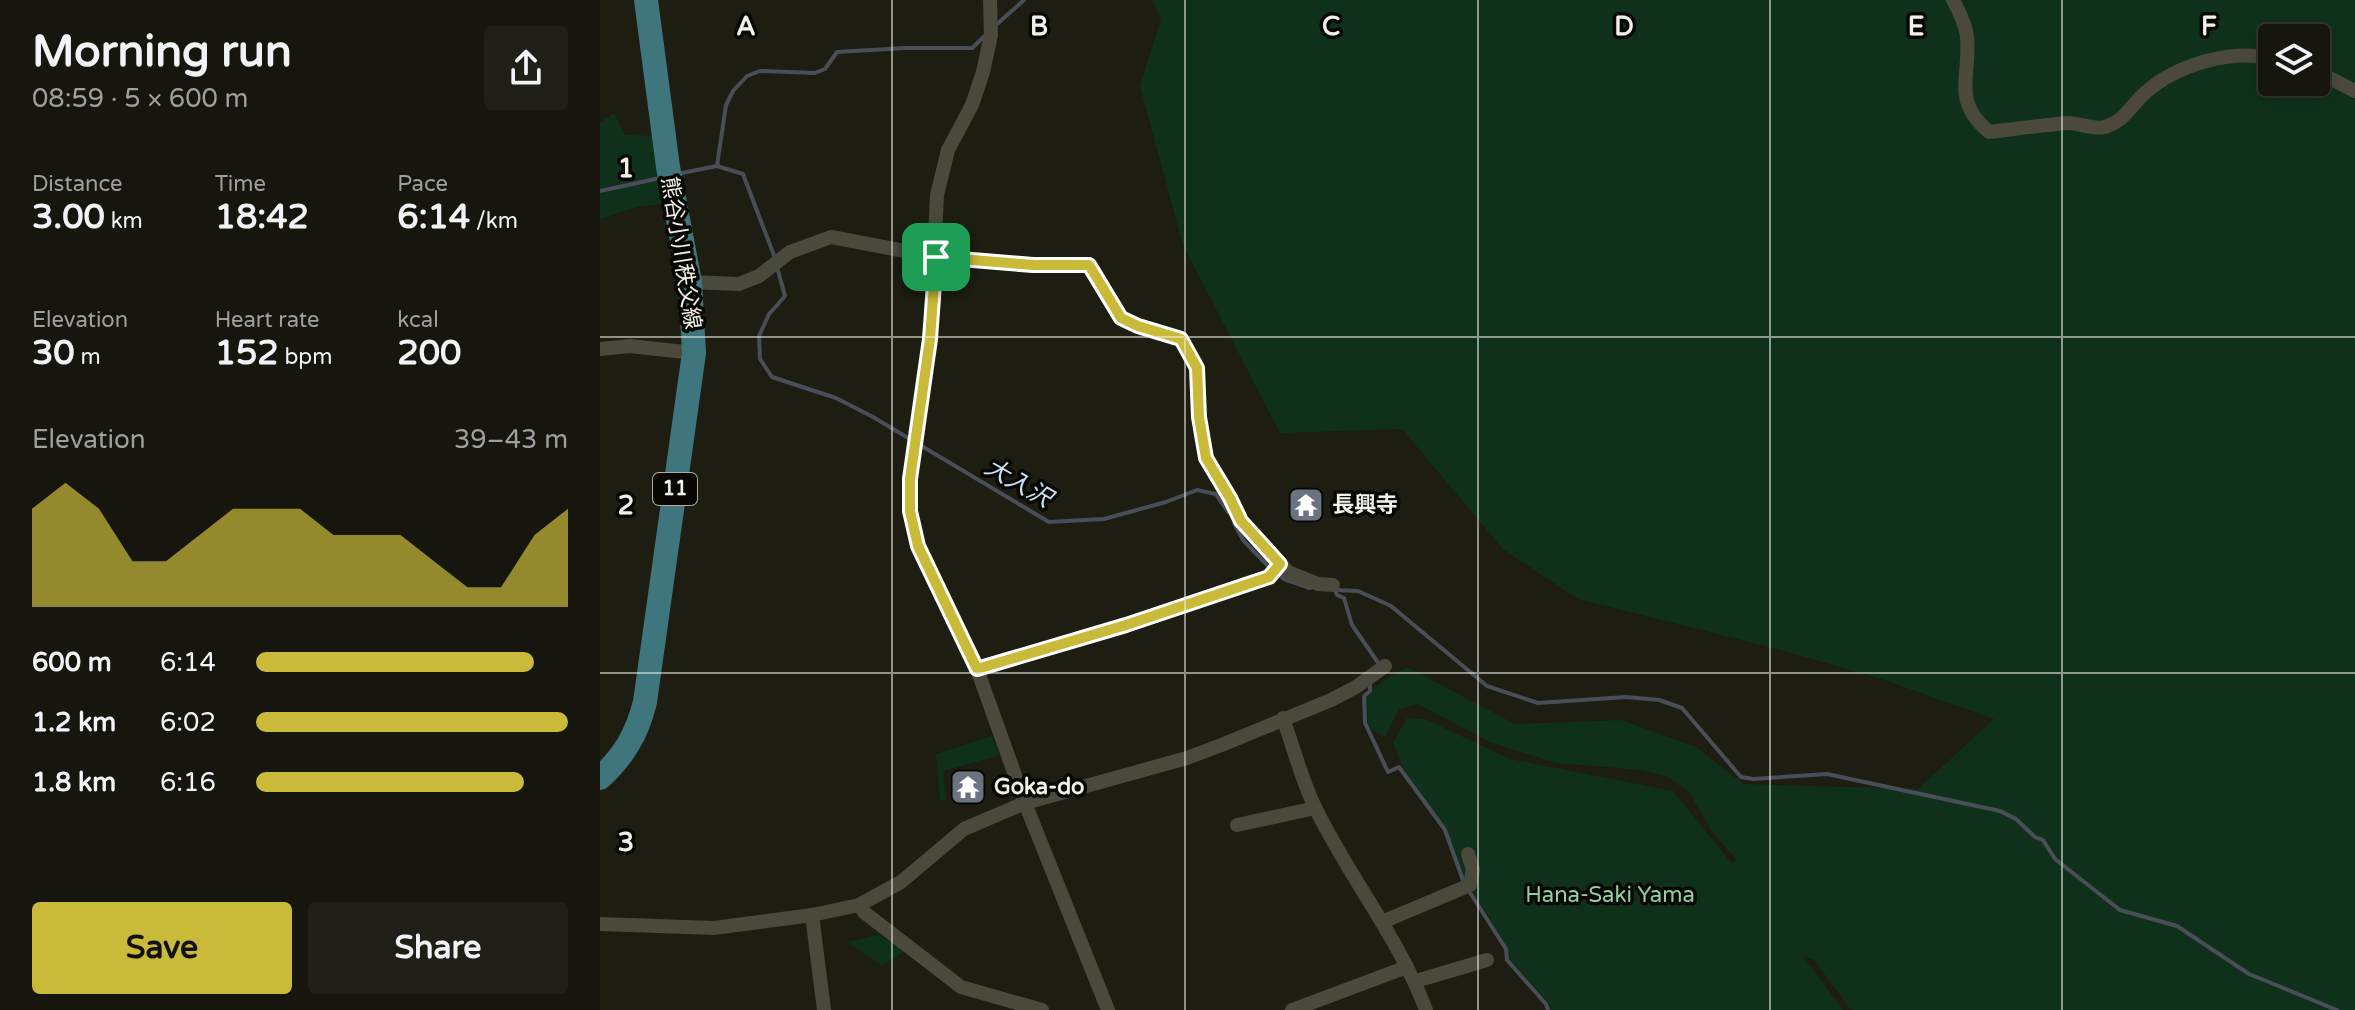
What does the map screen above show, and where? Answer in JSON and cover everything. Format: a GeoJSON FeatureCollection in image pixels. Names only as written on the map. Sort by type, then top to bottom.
{"type":"FeatureCollection","features":[{"type":"Feature","properties":{"kind":"main road","name":"熊谷小川秩父線"},"geometry":{"type":"LineString","coordinates":[[600,778],[627,749],[638,728],[645,702],[694,353],[690,282],[670,177],[646,0]]}},
{"type":"Feature","properties":{"kind":"street"},"geometry":{"type":"LineString","coordinates":[[990,0],[991,35],[983,72],[972,105],[942,164],[937,195],[930,339],[910,479],[910,511],[918,546],[977,669],[1025,803],[1108,1010]]}},
{"type":"Feature","properties":{"kind":"street"},"geometry":{"type":"LineString","coordinates":[[1953,0],[1967,37],[1964,98],[1975,120],[1989,132],[2071,123],[2102,128],[2122,119],[2145,92],[2175,71],[2207,59],[2258,56]]}},
{"type":"Feature","properties":{"kind":"street"},"geometry":{"type":"LineString","coordinates":[[2330,78],[2355,91]]}},
{"type":"Feature","properties":{"kind":"street"},"geometry":{"type":"LineString","coordinates":[[690,282],[739,284],[759,276],[790,252],[831,237],[936,257],[1033,265],[1089,265],[1121,318],[1181,339],[1197,368],[1199,417],[1206,458],[1241,521],[1276,570],[1333,585]]}},
{"type":"Feature","properties":{"kind":"street"},"geometry":{"type":"LineString","coordinates":[[600,349],[630,346],[694,353]]}},
{"type":"Feature","properties":{"kind":"street"},"geometry":{"type":"LineString","coordinates":[[977,669],[1126,625],[1276,570]]}},
{"type":"Feature","properties":{"kind":"street"},"geometry":{"type":"LineString","coordinates":[[600,924],[714,928],[812,915],[859,905],[901,882],[964,829],[1025,803],[1187,758],[1356,687],[1385,666]]}},
{"type":"Feature","properties":{"kind":"street"},"geometry":{"type":"LineString","coordinates":[[1283,718],[1315,808],[1416,981],[1426,1010]]}},
{"type":"Feature","properties":{"kind":"street"},"geometry":{"type":"LineString","coordinates":[[1237,825],[1315,808]]}},
{"type":"Feature","properties":{"kind":"street"},"geometry":{"type":"LineString","coordinates":[[1382,922],[1470,885],[1473,870],[1468,854]]}},
{"type":"Feature","properties":{"kind":"street"},"geometry":{"type":"LineString","coordinates":[[859,905],[865,913],[961,987],[1042,1010]]}},
{"type":"Feature","properties":{"kind":"street"},"geometry":{"type":"LineString","coordinates":[[812,915],[824,1010]]}},
{"type":"Feature","properties":{"kind":"street"},"geometry":{"type":"LineString","coordinates":[[1416,981],[1487,960]]}},
{"type":"Feature","properties":{"kind":"street"},"geometry":{"type":"LineString","coordinates":[[1292,1010],[1407,967]]}},
{"type":"Feature","properties":{"kind":"green space","name":"Hana-Saki Yama"},"geometry":{"type":"Polygon","coordinates":[[[1152,0],[2355,0],[2355,1010],[1851,1010],[1814,960],[1803,956],[1843,1010],[1551,1010],[1550,1004],[1510,960],[1508,948],[1465,880],[1446,830],[1403,768],[1393,743],[1407,718],[1425,719],[1510,759],[1673,791],[1732,864],[1737,860],[1713,833],[1689,792],[1667,776],[1641,770],[1556,763],[1490,742],[1418,704],[1399,709],[1385,737],[1363,725],[1365,693],[1407,667],[1515,724],[1621,720],[1696,747],[1743,784],[1918,789],[1994,719],[1882,679],[1578,599],[1503,549],[1402,429],[1280,433],[1183,245],[1140,86],[1161,19],[1152,0]]]}},
{"type":"Feature","properties":{"kind":"green space"},"geometry":{"type":"Polygon","coordinates":[[[614,113],[625,135],[659,136],[667,203],[637,207],[600,219],[600,123],[614,113]]]}},
{"type":"Feature","properties":{"kind":"green space"},"geometry":{"type":"Polygon","coordinates":[[[992,736],[999,755],[943,771],[946,800],[940,800],[936,754],[992,736]]]}},
{"type":"Feature","properties":{"kind":"green space"},"geometry":{"type":"Polygon","coordinates":[[[879,935],[905,951],[882,965],[847,942],[879,935]]]}},
{"type":"Feature","properties":{"kind":"waterway"},"geometry":{"type":"LineString","coordinates":[[996,25],[1024,0]]}},
{"type":"Feature","properties":{"kind":"waterway"},"geometry":{"type":"LineString","coordinates":[[717,166],[726,105],[733,91],[747,76],[760,71],[815,73],[825,69],[837,52],[972,48],[987,34]]}},
{"type":"Feature","properties":{"kind":"waterway","name":"大入沢"},"geometry":{"type":"LineString","coordinates":[[677,174],[717,166],[743,174],[775,258]]}},
{"type":"Feature","properties":{"kind":"waterway"},"geometry":{"type":"LineString","coordinates":[[600,191],[660,178]]}},
{"type":"Feature","properties":{"kind":"waterway","name":"大入沢"},"geometry":{"type":"LineString","coordinates":[[777,267],[785,296],[769,314],[759,336],[760,359],[772,377],[836,398],[873,417],[1049,522],[1104,519],[1197,490],[1216,494],[1228,512]]}},
{"type":"Feature","properties":{"kind":"waterway","name":"大入沢"},"geometry":{"type":"LineString","coordinates":[[1234,523],[1243,540],[1271,569]]}},
{"type":"Feature","properties":{"kind":"waterway","name":"大入沢"},"geometry":{"type":"LineString","coordinates":[[1278,574],[1310,588]]}},
{"type":"Feature","properties":{"kind":"waterway"},"geometry":{"type":"LineString","coordinates":[[1335,590],[1358,591],[1391,606],[1487,686],[1538,703],[1626,697],[1659,700],[1682,708],[1741,777],[1753,779],[1827,774],[2000,811],[2043,840],[2055,859],[2120,910],[2177,926],[2249,974],[2337,1010]]}},
{"type":"Feature","properties":{"kind":"waterway"},"geometry":{"type":"LineString","coordinates":[[1335,590],[1337,595],[1344,598],[1352,625],[1379,664]]}},
{"type":"Feature","properties":{"kind":"waterway"},"geometry":{"type":"LineString","coordinates":[[1370,683],[1370,691],[1364,696],[1365,723],[1388,772],[1399,767],[1445,830],[1464,883]]}},
{"type":"Feature","properties":{"kind":"waterway"},"geometry":{"type":"LineString","coordinates":[[1469,891],[1506,949],[1507,960],[1548,1010]]}},
{"type":"Feature","properties":{"kind":"place","name":"長興寺"},"geometry":{"type":"Point","coordinates":[1306,505]}},
{"type":"Feature","properties":{"kind":"place","name":"Goka-do"},"geometry":{"type":"Point","coordinates":[968,787]}},
{"type":"Feature","properties":{"kind":"route"},"geometry":{"type":"LineString","coordinates":[[936,257],[1033,265],[1089,265],[1121,318],[1181,339],[1197,368],[1199,417],[1206,458],[1241,521],[1280,564],[1269,577],[1126,625],[977,669],[918,546],[910,511],[910,479],[930,339],[936,257]]}}]}
